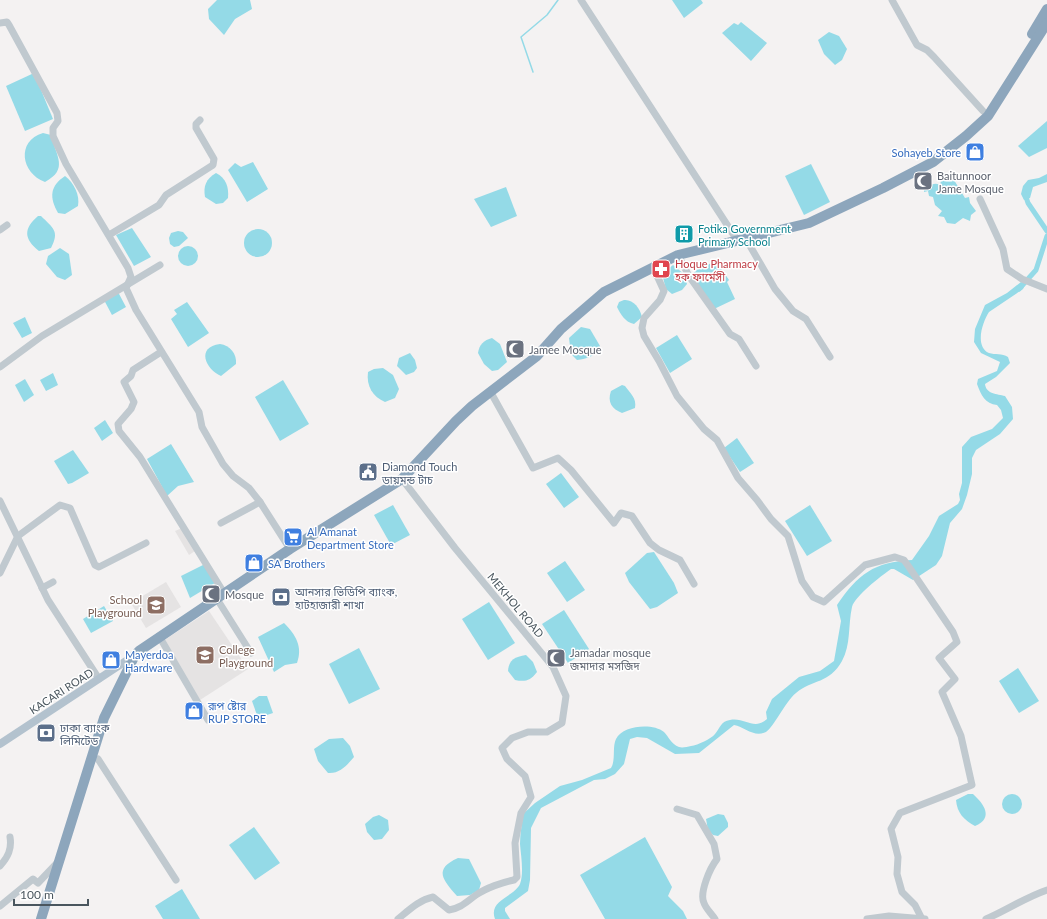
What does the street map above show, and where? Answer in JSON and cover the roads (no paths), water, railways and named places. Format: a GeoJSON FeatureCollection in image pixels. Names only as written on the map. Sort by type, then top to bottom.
{"type":"FeatureCollection","features":[{"type":"Feature","properties":{"kind":"highway"},"geometry":{"type":"LineString","coordinates":[[1032,41],[1047,9]]}},
{"type":"Feature","properties":{"kind":"highway"},"geometry":{"type":"LineString","coordinates":[[41,919],[104,718],[137,656],[159,636],[290,549],[402,479],[456,421],[490,391],[537,356],[561,329],[595,298],[678,255],[809,224],[903,179],[933,162],[950,150],[985,114],[1032,41],[1047,23]]}},
{"type":"Feature","properties":{"kind":"highway"},"geometry":{"type":"LineString","coordinates":[[46,919],[121,687]]}},
{"type":"Feature","properties":{"kind":"main road","name":"KACARI ROAD"},"geometry":{"type":"LineString","coordinates":[[0,744],[137,656]]}},
{"type":"Feature","properties":{"kind":"street"},"geometry":{"type":"LineString","coordinates":[[581,0],[775,288],[792,311],[806,319],[830,357]]}},
{"type":"Feature","properties":{"kind":"street"},"geometry":{"type":"LineString","coordinates":[[892,0],[917,45],[927,50],[934,57],[985,114]]}},
{"type":"Feature","properties":{"kind":"street"},"geometry":{"type":"LineString","coordinates":[[0,23],[7,22],[9,24],[57,113],[58,121],[53,128],[53,136],[66,164],[109,234],[130,272],[131,277],[127,285],[127,293],[161,352],[199,412],[202,427],[223,464],[233,476],[248,488],[260,502],[290,549]]}},
{"type":"Feature","properties":{"kind":"street"},"geometry":{"type":"LineString","coordinates":[[109,234],[159,205],[166,195],[213,165],[214,159],[196,128],[200,120]]}},
{"type":"Feature","properties":{"kind":"street"},"geometry":{"type":"LineString","coordinates":[[980,199],[1003,249],[1007,269],[1022,279],[1047,289]]}},
{"type":"Feature","properties":{"kind":"street"},"geometry":{"type":"LineString","coordinates":[[0,230],[7,225]]}},
{"type":"Feature","properties":{"kind":"street"},"geometry":{"type":"LineString","coordinates":[[678,255],[694,283],[730,334],[739,339],[756,366]]}},
{"type":"Feature","properties":{"kind":"street"},"geometry":{"type":"LineString","coordinates":[[0,367],[42,336],[160,265]]}},
{"type":"Feature","properties":{"kind":"street"},"geometry":{"type":"LineString","coordinates":[[653,267],[664,291],[660,300],[644,318],[642,328],[644,336],[677,396],[704,429],[717,440],[738,478],[771,519],[788,536],[802,581],[813,597],[824,602],[865,565],[895,557],[904,560],[910,567],[953,632],[957,642],[939,658],[955,679],[942,692],[961,736],[972,785],[900,813],[892,829],[898,857],[897,874],[902,892],[915,905],[923,919]]}},
{"type":"Feature","properties":{"kind":"street"},"geometry":{"type":"LineString","coordinates":[[161,352],[133,370],[131,376],[124,382],[134,402],[131,409],[118,424],[119,431],[140,457],[177,519],[212,571],[220,596],[251,654]]}},
{"type":"Feature","properties":{"kind":"street"},"geometry":{"type":"LineString","coordinates":[[490,391],[533,468],[558,458],[571,470],[614,524],[621,514],[632,516],[650,543],[659,550],[680,560],[694,584]]}},
{"type":"Feature","properties":{"kind":"street","name":"MEKHOL ROAD"},"geometry":{"type":"LineString","coordinates":[[398,919],[416,904],[427,898],[434,897],[449,910],[457,909],[476,894],[514,880],[517,877],[515,843],[521,813],[531,797],[524,776],[507,759],[502,748],[512,738],[528,732],[547,732],[562,723],[566,696],[553,667],[455,548],[402,479]]}},
{"type":"Feature","properties":{"kind":"street"},"geometry":{"type":"LineString","coordinates":[[0,501],[42,588],[99,679]]}},
{"type":"Feature","properties":{"kind":"street"},"geometry":{"type":"LineString","coordinates":[[221,523],[260,502]]}},
{"type":"Feature","properties":{"kind":"street"},"geometry":{"type":"LineString","coordinates":[[0,573],[18,536],[56,508],[65,505],[70,508],[95,565],[99,567],[146,543]]}},
{"type":"Feature","properties":{"kind":"street"},"geometry":{"type":"LineString","coordinates":[[42,588],[53,582]]}},
{"type":"Feature","properties":{"kind":"street"},"geometry":{"type":"LineString","coordinates":[[159,636],[208,720]]}},
{"type":"Feature","properties":{"kind":"street"},"geometry":{"type":"LineString","coordinates":[[98,759],[176,880]]}},
{"type":"Feature","properties":{"kind":"street"},"geometry":{"type":"LineString","coordinates":[[677,809],[697,815],[714,844],[717,859],[712,866],[702,893],[704,903],[715,919]]}},
{"type":"Feature","properties":{"kind":"street"},"geometry":{"type":"LineString","coordinates":[[0,866],[6,859],[11,846],[10,837]]}},
{"type":"Feature","properties":{"kind":"street"},"geometry":{"type":"LineString","coordinates":[[0,906],[34,879],[38,883],[60,861]]}},
{"type":"Feature","properties":{"kind":"street"},"geometry":{"type":"LineString","coordinates":[[986,919],[1004,912],[1035,894],[1047,890]]}},
{"type":"Feature","properties":{"kind":"street"},"geometry":{"type":"LineString","coordinates":[[867,919],[889,916],[923,919]]}},
{"type":"Feature","properties":{"kind":"water"},"geometry":{"type":"Polygon","coordinates":[[[217,0],[250,0],[252,9],[235,19],[224,35],[209,19],[208,9],[217,0]]]}},
{"type":"Feature","properties":{"kind":"water"},"geometry":{"type":"Polygon","coordinates":[[[672,0],[701,0],[703,3],[684,18],[672,0]]]}},
{"type":"Feature","properties":{"kind":"water"},"geometry":{"type":"Polygon","coordinates":[[[741,22],[767,43],[751,61],[722,33],[734,23],[738,25],[741,22]]]}},
{"type":"Feature","properties":{"kind":"water"},"geometry":{"type":"Polygon","coordinates":[[[829,32],[839,36],[847,49],[842,60],[835,65],[824,54],[818,40],[829,32]]]}},
{"type":"Feature","properties":{"kind":"water"},"geometry":{"type":"Polygon","coordinates":[[[34,73],[53,119],[25,131],[6,86],[34,73]]]}},
{"type":"Feature","properties":{"kind":"water"},"geometry":{"type":"Polygon","coordinates":[[[1047,121],[1047,148],[1029,157],[1018,146],[1047,121]]]}},
{"type":"Feature","properties":{"kind":"water"},"geometry":{"type":"Polygon","coordinates":[[[43,133],[51,135],[59,162],[57,172],[45,182],[37,178],[31,172],[25,157],[25,150],[29,143],[34,137],[43,133]]]}},
{"type":"Feature","properties":{"kind":"water"},"geometry":{"type":"Polygon","coordinates":[[[253,162],[268,189],[247,202],[228,170],[235,163],[241,167],[253,162]]]}},
{"type":"Feature","properties":{"kind":"water"},"geometry":{"type":"Polygon","coordinates":[[[811,164],[830,202],[804,215],[785,176],[811,164]]]}},
{"type":"Feature","properties":{"kind":"water"},"geometry":{"type":"Polygon","coordinates":[[[943,172],[950,179],[954,180],[965,198],[969,197],[970,203],[976,211],[971,215],[970,221],[963,218],[955,224],[947,223],[944,217],[938,216],[942,211],[935,205],[933,197],[929,196],[928,191],[924,192],[924,189],[930,185],[940,185],[943,172]]]}},
{"type":"Feature","properties":{"kind":"water"},"geometry":{"type":"Polygon","coordinates":[[[216,173],[224,180],[227,187],[228,198],[223,203],[216,204],[205,197],[204,189],[208,180],[216,173]]]}},
{"type":"Feature","properties":{"kind":"water"},"geometry":{"type":"Polygon","coordinates":[[[1047,174],[1047,182],[1033,187],[1030,198],[1024,200],[1021,194],[1023,186],[1028,180],[1039,178],[1047,174]]]}},
{"type":"Feature","properties":{"kind":"water"},"geometry":{"type":"Polygon","coordinates":[[[65,176],[76,190],[78,206],[65,214],[58,213],[53,202],[52,192],[56,184],[65,176]]]}},
{"type":"Feature","properties":{"kind":"water"},"geometry":{"type":"Polygon","coordinates":[[[506,187],[517,216],[491,227],[474,199],[506,187]]]}},
{"type":"Feature","properties":{"kind":"water"},"geometry":{"type":"Polygon","coordinates":[[[38,216],[41,216],[52,227],[55,234],[54,242],[51,248],[39,251],[30,242],[27,234],[30,225],[38,216]]]}},
{"type":"Feature","properties":{"kind":"water"},"geometry":{"type":"Polygon","coordinates":[[[132,228],[151,257],[134,266],[116,235],[132,228]]]}},
{"type":"Feature","properties":{"kind":"water"},"geometry":{"type":"Polygon","coordinates":[[[258,229],[268,233],[272,243],[268,253],[258,257],[248,253],[244,243],[248,233],[258,229]]]}},
{"type":"Feature","properties":{"kind":"water"},"geometry":{"type":"Polygon","coordinates":[[[178,231],[183,232],[188,238],[179,246],[174,247],[170,244],[169,238],[171,233],[178,231]]]}},
{"type":"Feature","properties":{"kind":"water"},"geometry":{"type":"Polygon","coordinates":[[[188,246],[195,249],[198,256],[195,263],[188,266],[181,263],[178,256],[181,249],[188,246]]]}},
{"type":"Feature","properties":{"kind":"water"},"geometry":{"type":"Polygon","coordinates":[[[60,248],[69,254],[72,275],[65,280],[57,277],[46,264],[48,256],[60,248]]]}},
{"type":"Feature","properties":{"kind":"water"},"geometry":{"type":"Polygon","coordinates":[[[716,261],[729,280],[727,282],[735,299],[714,309],[691,275],[698,269],[716,261]]]}},
{"type":"Feature","properties":{"kind":"water"},"geometry":{"type":"Polygon","coordinates":[[[673,265],[684,274],[687,284],[682,290],[672,294],[666,289],[662,274],[673,265]]]}},
{"type":"Feature","properties":{"kind":"water"},"geometry":{"type":"Polygon","coordinates":[[[1021,282],[1025,285],[1023,289],[989,312],[984,321],[981,333],[984,350],[989,353],[1008,357],[1010,363],[996,377],[985,384],[987,390],[990,392],[1005,396],[1012,407],[1013,419],[1000,434],[976,450],[972,458],[972,474],[967,495],[962,509],[950,523],[942,556],[936,565],[913,580],[894,569],[891,569],[863,592],[854,602],[852,607],[847,648],[842,661],[832,674],[796,693],[788,702],[773,725],[766,732],[757,734],[734,725],[699,753],[675,754],[647,738],[637,737],[630,739],[624,764],[615,774],[605,779],[594,780],[541,808],[531,828],[530,880],[528,891],[505,908],[505,911],[510,919],[495,919],[495,907],[520,884],[522,864],[520,840],[523,814],[535,803],[560,786],[582,780],[611,768],[615,742],[620,734],[631,728],[653,727],[664,732],[676,746],[688,747],[707,740],[713,736],[723,723],[727,721],[740,720],[758,724],[767,719],[766,712],[772,699],[799,677],[820,671],[834,661],[841,621],[837,605],[852,585],[868,572],[887,564],[912,560],[929,536],[939,516],[958,504],[960,500],[959,494],[962,483],[962,447],[971,437],[992,429],[1003,418],[1001,410],[997,405],[986,401],[977,384],[978,379],[997,371],[1000,362],[981,353],[974,342],[975,329],[985,305],[1007,293],[1021,282]]]}},
{"type":"Feature","properties":{"kind":"water"},"geometry":{"type":"Polygon","coordinates":[[[118,292],[126,307],[112,315],[104,300],[118,292]]]}},
{"type":"Feature","properties":{"kind":"water"},"geometry":{"type":"Polygon","coordinates":[[[624,300],[630,301],[638,307],[641,314],[642,317],[634,324],[626,320],[617,307],[619,302],[624,300]]]}},
{"type":"Feature","properties":{"kind":"water"},"geometry":{"type":"Polygon","coordinates":[[[187,302],[209,333],[188,347],[171,319],[177,314],[174,310],[187,302]]]}},
{"type":"Feature","properties":{"kind":"water"},"geometry":{"type":"Polygon","coordinates":[[[25,317],[32,333],[22,338],[13,323],[25,317]]]}},
{"type":"Feature","properties":{"kind":"water"},"geometry":{"type":"Polygon","coordinates":[[[581,327],[590,329],[600,346],[591,356],[577,360],[571,354],[569,338],[581,327]]]}},
{"type":"Feature","properties":{"kind":"water"},"geometry":{"type":"Polygon","coordinates":[[[677,335],[692,359],[670,373],[656,348],[677,335]]]}},
{"type":"Feature","properties":{"kind":"water"},"geometry":{"type":"Polygon","coordinates":[[[492,338],[500,344],[507,362],[498,370],[492,371],[484,364],[478,353],[482,343],[492,338]]]}},
{"type":"Feature","properties":{"kind":"water"},"geometry":{"type":"Polygon","coordinates":[[[220,344],[230,348],[236,360],[236,364],[221,376],[215,373],[207,364],[206,358],[208,349],[212,346],[220,344]]]}},
{"type":"Feature","properties":{"kind":"water"},"geometry":{"type":"Polygon","coordinates":[[[410,353],[415,360],[417,368],[414,372],[406,375],[397,366],[399,358],[410,353]]]}},
{"type":"Feature","properties":{"kind":"water"},"geometry":{"type":"Polygon","coordinates":[[[383,368],[393,375],[399,389],[395,398],[385,402],[374,394],[368,382],[368,372],[374,369],[383,368]]]}},
{"type":"Feature","properties":{"kind":"water"},"geometry":{"type":"Polygon","coordinates":[[[53,373],[58,385],[46,391],[40,380],[53,373]]]}},
{"type":"Feature","properties":{"kind":"water"},"geometry":{"type":"Polygon","coordinates":[[[25,379],[34,395],[24,402],[15,385],[25,379]]]}},
{"type":"Feature","properties":{"kind":"water"},"geometry":{"type":"Polygon","coordinates":[[[283,380],[309,424],[280,441],[255,397],[283,380]]]}},
{"type":"Feature","properties":{"kind":"water"},"geometry":{"type":"Polygon","coordinates":[[[622,385],[625,386],[633,396],[635,408],[622,413],[611,405],[610,395],[611,391],[622,385]]]}},
{"type":"Feature","properties":{"kind":"water"},"geometry":{"type":"Polygon","coordinates":[[[105,420],[113,433],[102,441],[94,428],[105,420]]]}},
{"type":"Feature","properties":{"kind":"water"},"geometry":{"type":"Polygon","coordinates":[[[737,438],[754,463],[740,472],[724,448],[737,438]]]}},
{"type":"Feature","properties":{"kind":"water"},"geometry":{"type":"Polygon","coordinates":[[[171,444],[194,482],[178,486],[167,496],[147,459],[171,444]]]}},
{"type":"Feature","properties":{"kind":"water"},"geometry":{"type":"Polygon","coordinates":[[[73,450],[89,473],[68,484],[54,461],[73,450]]]}},
{"type":"Feature","properties":{"kind":"water"},"geometry":{"type":"Polygon","coordinates":[[[561,473],[579,497],[564,508],[546,484],[561,473]]]}},
{"type":"Feature","properties":{"kind":"water"},"geometry":{"type":"Polygon","coordinates":[[[393,505],[410,535],[391,545],[374,515],[393,505]]]}},
{"type":"Feature","properties":{"kind":"water"},"geometry":{"type":"Polygon","coordinates":[[[810,505],[832,541],[807,556],[785,521],[810,505]]]}},
{"type":"Feature","properties":{"kind":"water"},"geometry":{"type":"Polygon","coordinates":[[[654,552],[674,583],[678,593],[657,607],[650,609],[629,582],[625,573],[647,553],[654,552]]]}},
{"type":"Feature","properties":{"kind":"water"},"geometry":{"type":"Polygon","coordinates":[[[565,561],[585,590],[567,602],[547,573],[565,561]]]}},
{"type":"Feature","properties":{"kind":"water"},"geometry":{"type":"Polygon","coordinates":[[[205,564],[215,583],[190,598],[181,576],[205,564]]]}},
{"type":"Feature","properties":{"kind":"water"},"geometry":{"type":"Polygon","coordinates":[[[489,602],[515,643],[488,660],[462,619],[489,602]]]}},
{"type":"Feature","properties":{"kind":"water"},"geometry":{"type":"Polygon","coordinates":[[[104,606],[113,621],[91,633],[83,619],[104,606]]]}},
{"type":"Feature","properties":{"kind":"water"},"geometry":{"type":"Polygon","coordinates":[[[564,610],[589,649],[568,663],[542,624],[564,610]]]}},
{"type":"Feature","properties":{"kind":"water"},"geometry":{"type":"Polygon","coordinates":[[[284,623],[292,632],[299,646],[299,657],[297,663],[285,665],[274,672],[258,637],[284,623]]]}},
{"type":"Feature","properties":{"kind":"water"},"geometry":{"type":"Polygon","coordinates":[[[359,648],[380,689],[349,704],[329,664],[359,648]]]}},
{"type":"Feature","properties":{"kind":"water"},"geometry":{"type":"Polygon","coordinates":[[[526,655],[533,662],[537,672],[527,680],[515,680],[508,671],[511,661],[526,655]]]}},
{"type":"Feature","properties":{"kind":"water"},"geometry":{"type":"Polygon","coordinates":[[[1018,668],[1039,701],[1019,713],[999,681],[1018,668]]]}},
{"type":"Feature","properties":{"kind":"water"},"geometry":{"type":"Polygon","coordinates":[[[259,696],[267,696],[273,713],[258,718],[252,701],[259,696]]]}},
{"type":"Feature","properties":{"kind":"water"},"geometry":{"type":"Polygon","coordinates":[[[343,738],[350,746],[354,757],[340,770],[328,773],[318,761],[314,749],[329,739],[343,738]]]}},
{"type":"Feature","properties":{"kind":"water"},"geometry":{"type":"Polygon","coordinates":[[[968,794],[973,794],[981,802],[986,815],[981,823],[975,826],[962,816],[957,805],[956,800],[968,794]]]}},
{"type":"Feature","properties":{"kind":"water"},"geometry":{"type":"Polygon","coordinates":[[[1012,794],[1019,797],[1022,804],[1019,811],[1012,814],[1005,811],[1002,804],[1005,797],[1012,794]]]}},
{"type":"Feature","properties":{"kind":"water"},"geometry":{"type":"Polygon","coordinates":[[[718,814],[724,815],[728,823],[728,827],[718,836],[713,835],[708,830],[706,819],[718,814]]]}},
{"type":"Feature","properties":{"kind":"water"},"geometry":{"type":"Polygon","coordinates":[[[379,815],[388,820],[389,830],[382,839],[374,840],[367,832],[365,824],[373,817],[379,815]]]}},
{"type":"Feature","properties":{"kind":"water"},"geometry":{"type":"Polygon","coordinates":[[[254,827],[280,863],[255,880],[229,845],[254,827]]]}},
{"type":"Feature","properties":{"kind":"water"},"geometry":{"type":"Polygon","coordinates":[[[645,837],[672,887],[668,896],[683,911],[687,919],[605,919],[580,875],[645,837]]]}},
{"type":"Feature","properties":{"kind":"water"},"geometry":{"type":"Polygon","coordinates":[[[458,858],[469,859],[481,883],[479,890],[470,895],[457,896],[448,885],[443,875],[445,866],[458,858]]]}},
{"type":"Feature","properties":{"kind":"water"},"geometry":{"type":"Polygon","coordinates":[[[182,889],[200,919],[163,919],[155,906],[182,889]]]}},
{"type":"Feature","properties":{"kind":"waterway"},"geometry":{"type":"LineString","coordinates":[[533,72],[521,37],[547,15],[558,0]]}},
{"type":"Feature","properties":{"kind":"waterway"},"geometry":{"type":"LineString","coordinates":[[1025,194],[1028,203],[1047,231]]}},
{"type":"Feature","properties":{"kind":"waterway"},"geometry":{"type":"LineString","coordinates":[[1019,289],[1036,270],[1047,236]]}},
{"type":"Feature","properties":{"kind":"place","name":"Sohayeb Store"},"geometry":{"type":"Point","coordinates":[975,152]}},
{"type":"Feature","properties":{"kind":"place","name":"Baitunnoor Jame Mosque"},"geometry":{"type":"Point","coordinates":[923,181]}},
{"type":"Feature","properties":{"kind":"place","name":"Fotika Government Primary School"},"geometry":{"type":"Point","coordinates":[684,234]}},
{"type":"Feature","properties":{"kind":"place","name":"Hoque Pharmacy হক ফার্মেসী"},"geometry":{"type":"Point","coordinates":[661,269]}},
{"type":"Feature","properties":{"kind":"place","name":"Jamee Mosque"},"geometry":{"type":"Point","coordinates":[515,349]}},
{"type":"Feature","properties":{"kind":"place","name":"Diamond Touch ডায়মন্ড টাচ"},"geometry":{"type":"Point","coordinates":[368,472]}},
{"type":"Feature","properties":{"kind":"place","name":"Al Amanat Department Store"},"geometry":{"type":"Point","coordinates":[293,537]}},
{"type":"Feature","properties":{"kind":"place","name":"SA Brothers"},"geometry":{"type":"Point","coordinates":[254,563]}},
{"type":"Feature","properties":{"kind":"place","name":"Mosque"},"geometry":{"type":"Point","coordinates":[211,594]}},
{"type":"Feature","properties":{"kind":"place","name":"আনসার ভিডিপি ব্যাংক, হাটহাজারী শাখা"},"geometry":{"type":"Point","coordinates":[281,597]}},
{"type":"Feature","properties":{"kind":"place","name":"School Playground"},"geometry":{"type":"Point","coordinates":[156,605]}},
{"type":"Feature","properties":{"kind":"place","name":"College Playground"},"geometry":{"type":"Point","coordinates":[205,655]}},
{"type":"Feature","properties":{"kind":"place","name":"Jamadar mosque জমাদার মসজিদ"},"geometry":{"type":"Point","coordinates":[556,658]}},
{"type":"Feature","properties":{"kind":"place","name":"Mayerdoa Hardware"},"geometry":{"type":"Point","coordinates":[111,660]}},
{"type":"Feature","properties":{"kind":"place","name":"রূপ ষ্টোর RUP STORE"},"geometry":{"type":"Point","coordinates":[194,711]}},
{"type":"Feature","properties":{"kind":"place","name":"ঢাকা ব্যাংক লিমিটেড"},"geometry":{"type":"Point","coordinates":[46,733]}}]}
